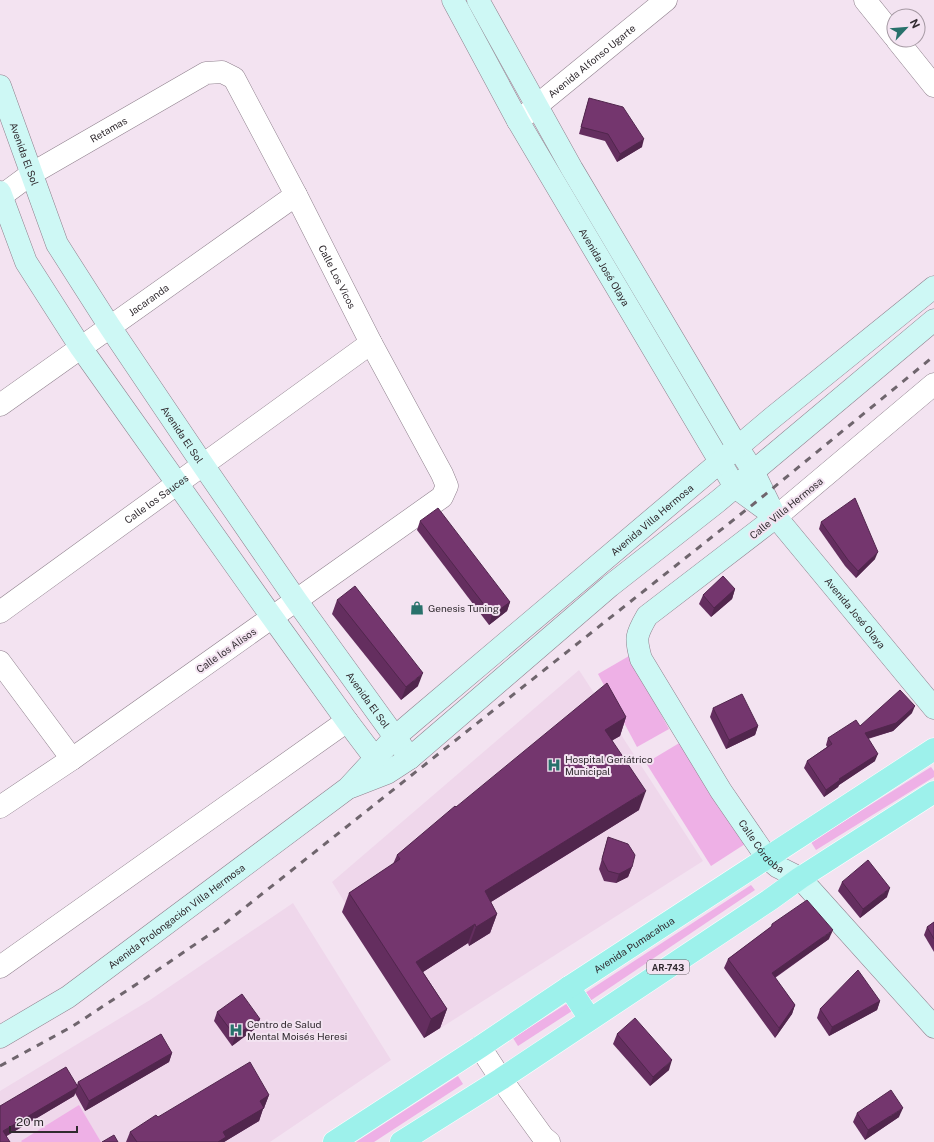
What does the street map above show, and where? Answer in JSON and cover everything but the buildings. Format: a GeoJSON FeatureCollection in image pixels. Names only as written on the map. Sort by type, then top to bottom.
{"type":"FeatureCollection","features":[{"type":"Feature","properties":{"kind":"main road","name":"Avenida José Olaya"},"geometry":{"type":"LineString","coordinates":[[453,0],[518,121],[720,463],[735,487],[776,517]]}},
{"type":"Feature","properties":{"kind":"main road","name":"Avenida José Olaya"},"geometry":{"type":"LineString","coordinates":[[478,0],[640,285],[753,471],[776,517],[934,708]]}},
{"type":"Feature","properties":{"kind":"main road","name":"Avenida El Sol"},"geometry":{"type":"LineString","coordinates":[[0,86],[57,244],[110,327],[203,465],[296,600],[410,758]]}},
{"type":"Feature","properties":{"kind":"main road"},"geometry":{"type":"LineString","coordinates":[[565,201],[585,190]]}},
{"type":"Feature","properties":{"kind":"main road"},"geometry":{"type":"LineString","coordinates":[[1,195],[26,262],[81,348],[176,484],[346,721],[381,766],[410,758],[610,586],[735,487],[934,320]]}},
{"type":"Feature","properties":{"kind":"main road"},"geometry":{"type":"LineString","coordinates":[[621,296],[640,285]]}},
{"type":"Feature","properties":{"kind":"main road","name":"Avenida Villa Hermosa"},"geometry":{"type":"LineString","coordinates":[[381,766],[395,737],[594,567],[772,418],[934,287]]}},
{"type":"Feature","properties":{"kind":"main road"},"geometry":{"type":"LineString","coordinates":[[679,393],[699,382]]}},
{"type":"Feature","properties":{"kind":"main road","name":"Calle Villa Hermosa"},"geometry":{"type":"LineString","coordinates":[[638,631],[647,616],[776,517]]}},
{"type":"Feature","properties":{"kind":"main road","name":"Calle Córdoba"},"geometry":{"type":"LineString","coordinates":[[638,631],[637,646],[641,659],[721,791],[767,858],[778,867],[800,878],[934,1027]]}},
{"type":"Feature","properties":{"kind":"main road","name":"Avenida Pumacahua"},"geometry":{"type":"LineString","coordinates":[[334,1142],[480,1047],[569,986],[934,750]]}},
{"type":"Feature","properties":{"kind":"main road","name":"Avenida Prolongación Villa Hermosa"},"geometry":{"type":"LineString","coordinates":[[0,1036],[68,997],[348,788],[381,766]]}},
{"type":"Feature","properties":{"kind":"main road","name":"AR-743"},"geometry":{"type":"LineString","coordinates":[[401,1142],[501,1079],[771,899],[800,878],[934,792]]}},
{"type":"Feature","properties":{"kind":"main road"},"geometry":{"type":"LineString","coordinates":[[569,986],[590,1019]]}},
{"type":"Feature","properties":{"kind":"street","name":"Avenida Alfonso Ugarte"},"geometry":{"type":"LineString","coordinates":[[518,121],[666,0]]}},
{"type":"Feature","properties":{"kind":"street"},"geometry":{"type":"LineString","coordinates":[[865,0],[886,26]]}},
{"type":"Feature","properties":{"kind":"street"},"geometry":{"type":"LineString","coordinates":[[903,48],[934,86]]}},
{"type":"Feature","properties":{"kind":"street","name":"Retamas"},"geometry":{"type":"LineString","coordinates":[[1,195],[31,174],[206,73],[222,72]]}},
{"type":"Feature","properties":{"kind":"street","name":"Calle Los Vicos"},"geometry":{"type":"LineString","coordinates":[[222,72],[234,78],[447,486]]}},
{"type":"Feature","properties":{"kind":"street","name":"Jacaranda"},"geometry":{"type":"LineString","coordinates":[[0,406],[296,195]]}},
{"type":"Feature","properties":{"kind":"street","name":"Calle los Sauces"},"geometry":{"type":"LineString","coordinates":[[0,612],[371,343]]}},
{"type":"Feature","properties":{"kind":"street","name":"Calle Villa Hermosa"},"geometry":{"type":"LineString","coordinates":[[776,517],[934,384]]}},
{"type":"Feature","properties":{"kind":"street","name":"Calle los Alisos"},"geometry":{"type":"LineString","coordinates":[[0,807],[72,759],[442,497],[447,486]]}},
{"type":"Feature","properties":{"kind":"street"},"geometry":{"type":"LineString","coordinates":[[0,662],[72,759]]}},
{"type":"Feature","properties":{"kind":"street"},"geometry":{"type":"LineString","coordinates":[[0,967],[346,721]]}},
{"type":"Feature","properties":{"kind":"street"},"geometry":{"type":"LineString","coordinates":[[480,1047],[543,1137],[549,1142]]}},
{"type":"Feature","properties":{"kind":"shaded area"},"geometry":{"type":"Polygon","coordinates":[[[629,656],[669,729],[637,747],[598,674],[629,656]]]}},
{"type":"Feature","properties":{"kind":"shaded area","name":"Hospital Geriátrico Municipal"},"geometry":{"type":"Polygon","coordinates":[[[579,670],[703,861],[428,1036],[332,882],[579,670]]]}},
{"type":"Feature","properties":{"kind":"shaded area"},"geometry":{"type":"Polygon","coordinates":[[[681,742],[745,844],[711,866],[646,763],[681,742]]]}},
{"type":"Feature","properties":{"kind":"shaded area"},"geometry":{"type":"Polygon","coordinates":[[[931,767],[934,771],[934,777],[816,850],[811,842],[931,767]]]}},
{"type":"Feature","properties":{"kind":"shaded area"},"geometry":{"type":"Polygon","coordinates":[[[751,885],[755,890],[590,1001],[585,993],[751,885]]]}},
{"type":"Feature","properties":{"kind":"shaded area","name":"Centro de Salud Mental Moisés Heresi"},"geometry":{"type":"Polygon","coordinates":[[[293,903],[391,1060],[270,1142],[0,1142],[0,1091],[150,1000],[293,903]]]}},
{"type":"Feature","properties":{"kind":"shaded area"},"geometry":{"type":"Polygon","coordinates":[[[568,1003],[572,1011],[518,1046],[513,1038],[568,1003]]]}},
{"type":"Feature","properties":{"kind":"shaded area"},"geometry":{"type":"Polygon","coordinates":[[[458,1076],[463,1084],[374,1142],[356,1142],[458,1076]]]}},
{"type":"Feature","properties":{"kind":"shaded area"},"geometry":{"type":"Polygon","coordinates":[[[79,1105],[101,1142],[21,1141],[79,1105]]]}},
{"type":"Feature","properties":{"kind":"railway"},"geometry":{"type":"LineString","coordinates":[[0,1066],[73,1026],[219,928],[756,502],[934,356]]}},
{"type":"Feature","properties":{"kind":"place","name":"Genesis Tuning"},"geometry":{"type":"Point","coordinates":[417,608]}},
{"type":"Feature","properties":{"kind":"place","name":"Hospital Geriátrico Municipal"},"geometry":{"type":"Point","coordinates":[554,765]}},
{"type":"Feature","properties":{"kind":"place","name":"Centro de Salud Mental Moisés Heresi"},"geometry":{"type":"Point","coordinates":[236,1030]}}]}
